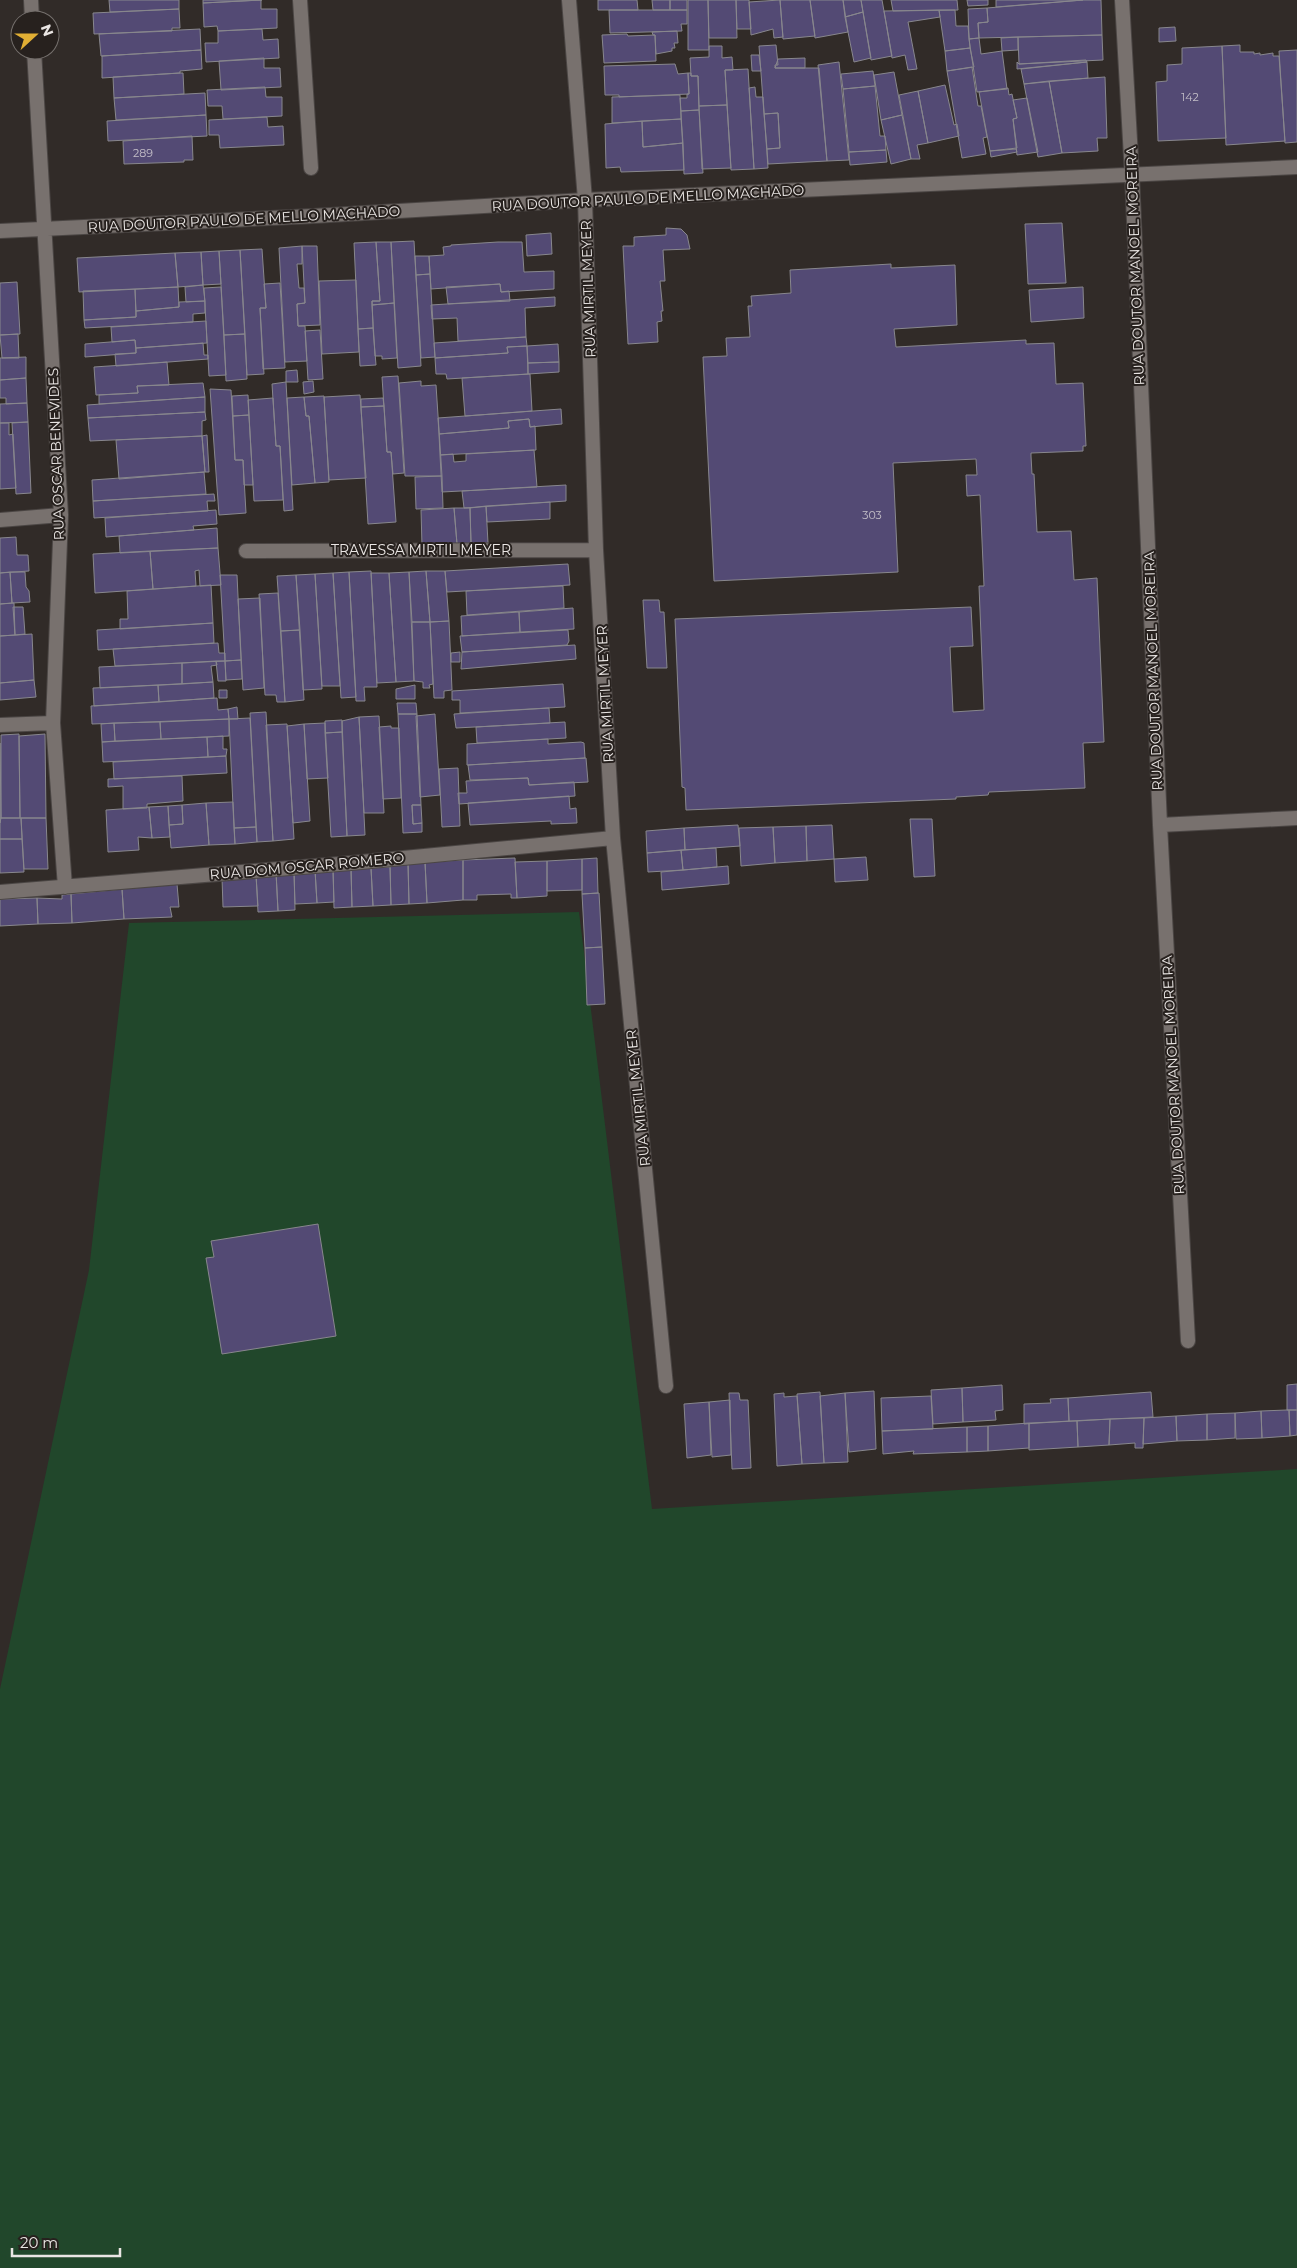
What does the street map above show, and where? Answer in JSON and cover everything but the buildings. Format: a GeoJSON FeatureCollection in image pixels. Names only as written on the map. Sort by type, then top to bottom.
{"type":"FeatureCollection","features":[{"type":"Feature","properties":{"kind":"street"},"geometry":{"type":"LineString","coordinates":[[300,0],[311,168]]}},
{"type":"Feature","properties":{"kind":"street","name":"RUA MIRTIL MEYER"},"geometry":{"type":"LineString","coordinates":[[569,0],[584,200],[596,550],[613,838],[666,1386]]}},
{"type":"Feature","properties":{"kind":"street","name":"RUA DOUTOR MANOEL MOREIRA"},"geometry":{"type":"LineString","coordinates":[[1122,0],[1132,175],[1160,825],[1188,1341]]}},
{"type":"Feature","properties":{"kind":"street","name":"RUA OSCAR BENEVIDES"},"geometry":{"type":"LineString","coordinates":[[35,60],[46,229],[61,515],[53,723],[65,887]]}},
{"type":"Feature","properties":{"kind":"street","name":"RUA DOUTOR PAULO DE MELLO MACHADO"},"geometry":{"type":"LineString","coordinates":[[0,231],[584,200],[1297,167]]}},
{"type":"Feature","properties":{"kind":"street"},"geometry":{"type":"LineString","coordinates":[[0,520],[61,515]]}},
{"type":"Feature","properties":{"kind":"street","name":"TRAVESSA MIRTIL MEYER"},"geometry":{"type":"LineString","coordinates":[[246,551],[596,550]]}},
{"type":"Feature","properties":{"kind":"street"},"geometry":{"type":"LineString","coordinates":[[0,725],[53,723]]}},
{"type":"Feature","properties":{"kind":"street"},"geometry":{"type":"LineString","coordinates":[[1160,825],[1297,818]]}},
{"type":"Feature","properties":{"kind":"street","name":"RUA DOM OSCAR ROMERO"},"geometry":{"type":"LineString","coordinates":[[0,892],[360,862],[613,838]]}},
{"type":"Feature","properties":{"kind":"green space"},"geometry":{"type":"Polygon","coordinates":[[[579,912],[652,1509],[1297,1469],[1297,2268],[0,2268],[0,1689],[89,1270],[129,923],[579,912]]]}}]}
